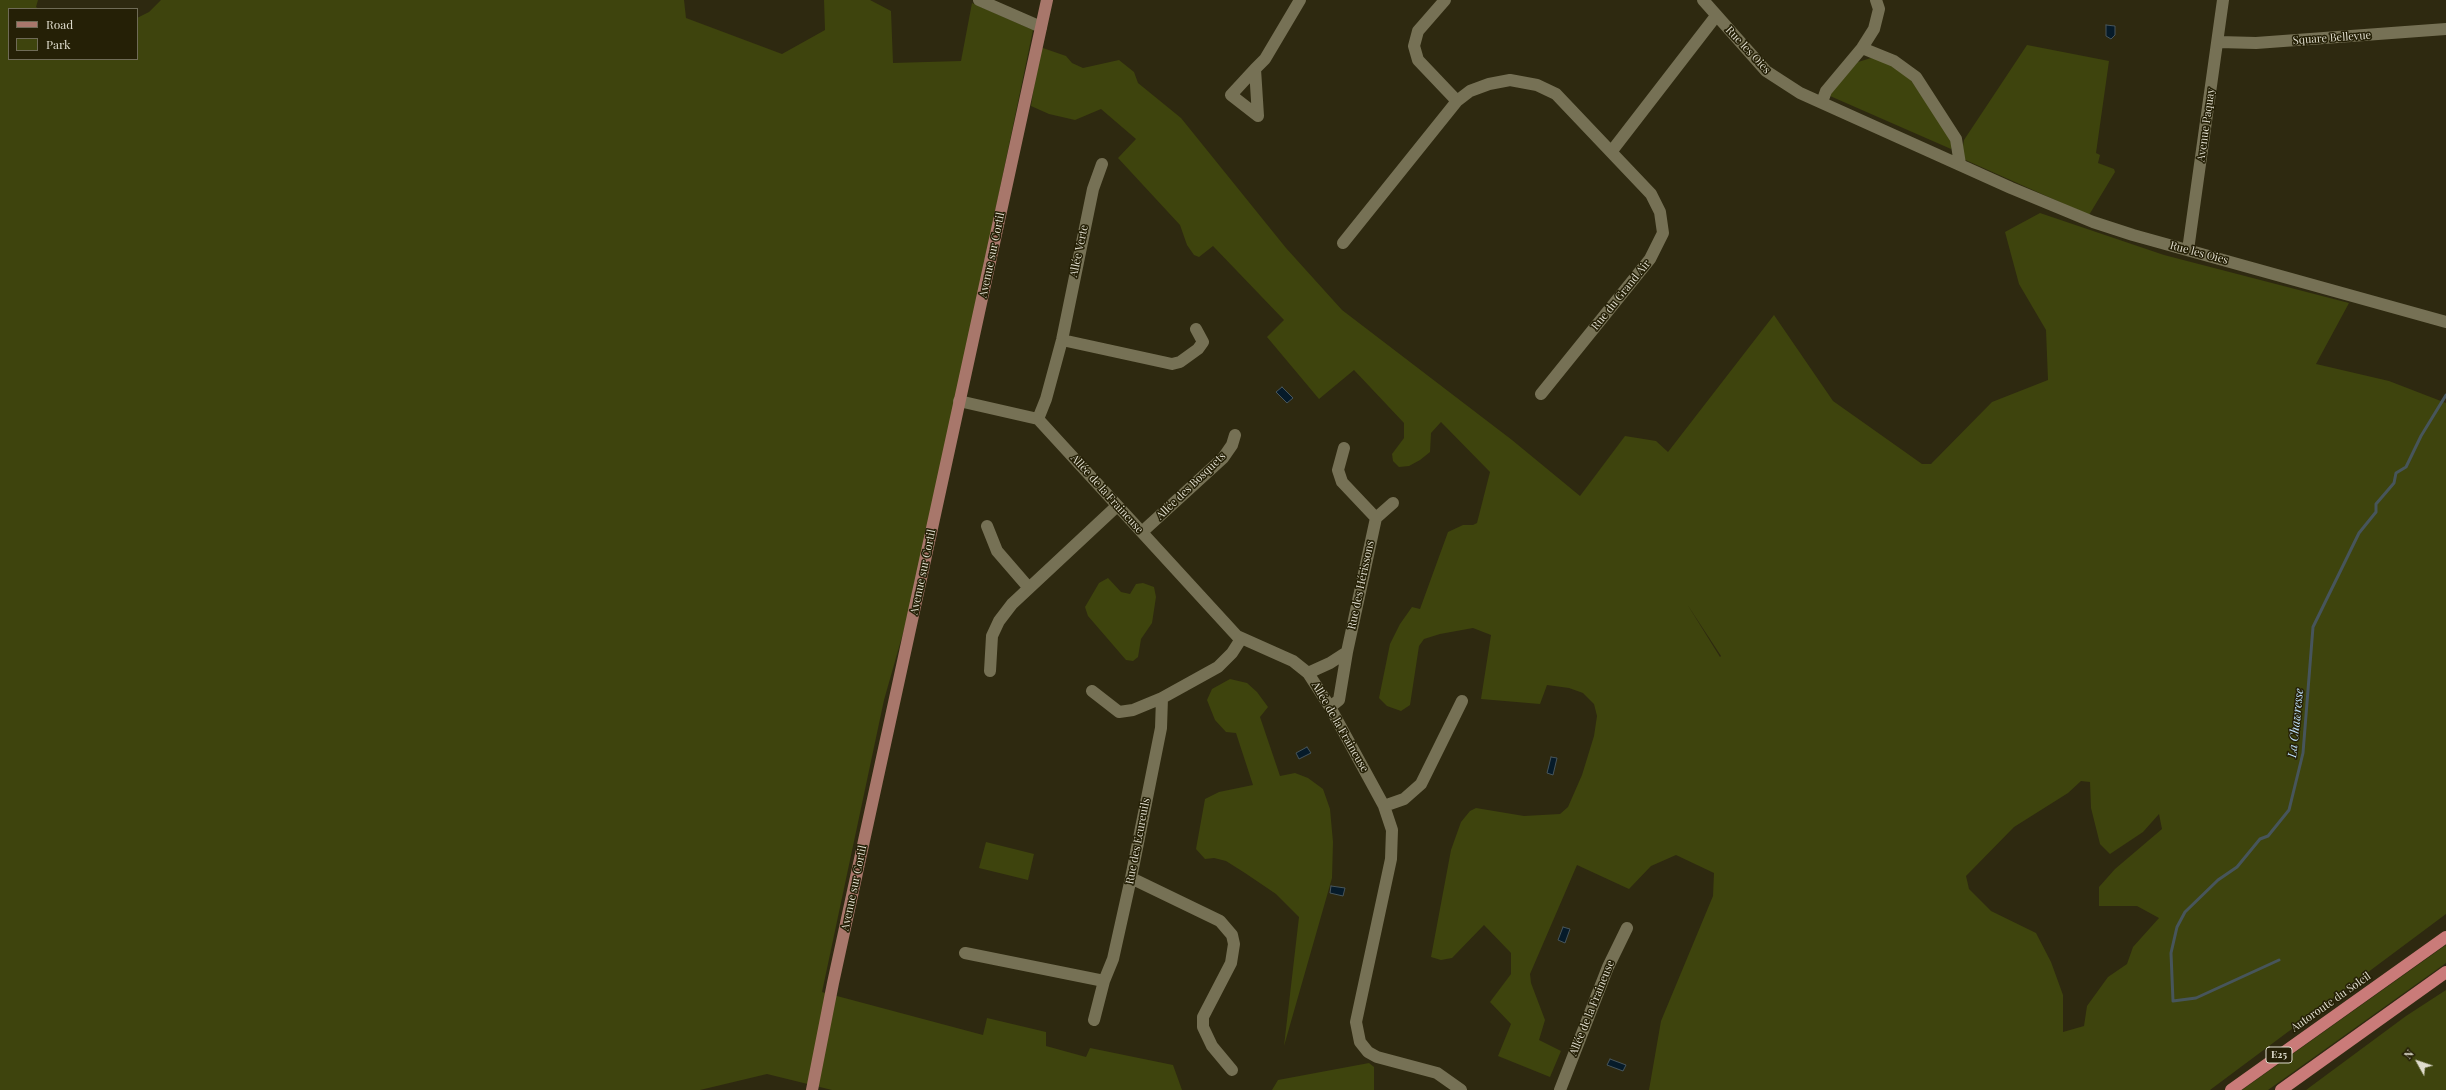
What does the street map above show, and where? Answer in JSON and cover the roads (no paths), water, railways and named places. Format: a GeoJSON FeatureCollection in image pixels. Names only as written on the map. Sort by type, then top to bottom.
{"type":"FeatureCollection","features":[{"type":"Feature","properties":{"kind":"highway","name":"Autoroute du Soleil"},"geometry":{"type":"LineString","coordinates":[[2231,1090],[2369,990],[2446,937]]}},
{"type":"Feature","properties":{"kind":"highway","name":"E25"},"geometry":{"type":"LineString","coordinates":[[2280,1090],[2446,972]]}},
{"type":"Feature","properties":{"kind":"main road","name":"Avenue sur Cortil"},"geometry":{"type":"LineString","coordinates":[[812,1090],[833,983],[1047,0]]}},
{"type":"Feature","properties":{"kind":"street"},"geometry":{"type":"LineString","coordinates":[[979,0],[1041,27]]}},
{"type":"Feature","properties":{"kind":"street"},"geometry":{"type":"LineString","coordinates":[[1255,69],[1264,59],[1300,0]]}},
{"type":"Feature","properties":{"kind":"street"},"geometry":{"type":"LineString","coordinates":[[1445,0],[1418,31],[1414,46],[1418,60],[1457,101]]}},
{"type":"Feature","properties":{"kind":"street","name":"Rue les Oies"},"geometry":{"type":"LineString","coordinates":[[1703,0],[1766,71],[1800,93],[2093,222],[2446,322]]}},
{"type":"Feature","properties":{"kind":"street"},"geometry":{"type":"LineString","coordinates":[[1822,102],[1826,91],[1862,48],[1874,29],[1879,10],[1876,0]]}},
{"type":"Feature","properties":{"kind":"street","name":"Avenue Paquay"},"geometry":{"type":"LineString","coordinates":[[2188,250],[2219,42],[2223,0]]}},
{"type":"Feature","properties":{"kind":"street"},"geometry":{"type":"LineString","coordinates":[[1611,152],[1716,16]]}},
{"type":"Feature","properties":{"kind":"street","name":"Square Bellevue"},"geometry":{"type":"LineString","coordinates":[[2219,42],[2256,43],[2446,29]]}},
{"type":"Feature","properties":{"kind":"street"},"geometry":{"type":"LineString","coordinates":[[1862,48],[1894,61],[1916,77],[1956,139],[1960,164]]}},
{"type":"Feature","properties":{"kind":"street","name":"Rue du Grand Air"},"geometry":{"type":"LineString","coordinates":[[1343,243],[1457,101],[1470,91],[1510,80],[1537,85],[1556,94],[1650,194],[1660,212],[1663,233],[1650,259],[1541,394]]}},
{"type":"Feature","properties":{"kind":"street","name":"Allée Verte"},"geometry":{"type":"LineString","coordinates":[[1038,419],[1046,399],[1062,340],[1093,190],[1102,164]]}},
{"type":"Feature","properties":{"kind":"street"},"geometry":{"type":"LineString","coordinates":[[1062,340],[1172,364],[1188,358],[1203,342],[1196,330]]}},
{"type":"Feature","properties":{"kind":"street"},"geometry":{"type":"LineString","coordinates":[[959,401],[1038,419]]}},
{"type":"Feature","properties":{"kind":"street","name":"Allée de la Fraineuse"},"geometry":{"type":"LineString","coordinates":[[1038,419],[1222,621],[1241,639],[1282,655],[1308,673],[1330,707],[1384,806],[1392,830],[1391,860],[1356,1022],[1357,1033],[1363,1047],[1368,1052],[1384,1059],[1437,1073],[1461,1090]]}},
{"type":"Feature","properties":{"kind":"street","name":"Allée des Bosquets"},"geometry":{"type":"LineString","coordinates":[[1142,532],[1223,458],[1232,446],[1235,435]]}},
{"type":"Feature","properties":{"kind":"street"},"geometry":{"type":"LineString","coordinates":[[1344,448],[1338,470],[1342,482],[1376,518],[1393,503]]}},
{"type":"Feature","properties":{"kind":"street"},"geometry":{"type":"LineString","coordinates":[[990,671],[992,636],[998,621],[1030,588],[1118,506]]}},
{"type":"Feature","properties":{"kind":"street","name":"Rue des Hérissons"},"geometry":{"type":"LineString","coordinates":[[1330,707],[1339,700],[1347,652],[1376,518]]}},
{"type":"Feature","properties":{"kind":"street"},"geometry":{"type":"LineString","coordinates":[[987,526],[997,551],[1006,563],[1030,588]]}},
{"type":"Feature","properties":{"kind":"street"},"geometry":{"type":"LineString","coordinates":[[1092,691],[1111,708],[1124,713],[1162,698],[1218,667],[1232,653],[1241,639]]}},
{"type":"Feature","properties":{"kind":"street"},"geometry":{"type":"LineString","coordinates":[[1308,673],[1330,663],[1347,652]]}},
{"type":"Feature","properties":{"kind":"street","name":"Rue des Ecureuils"},"geometry":{"type":"LineString","coordinates":[[1094,1020],[1104,981],[1113,959],[1131,878],[1161,728],[1162,698]]}},
{"type":"Feature","properties":{"kind":"street"},"geometry":{"type":"LineString","coordinates":[[1384,806],[1404,800],[1421,784],[1462,701]]}},
{"type":"Feature","properties":{"kind":"street"},"geometry":{"type":"LineString","coordinates":[[1131,878],[1220,921],[1232,935],[1234,944],[1231,963],[1204,1017],[1203,1027],[1212,1046],[1232,1070]]}},
{"type":"Feature","properties":{"kind":"street","name":"Allée de la Fraineuse"},"geometry":{"type":"LineString","coordinates":[[1560,1090],[1608,967],[1627,928]]}},
{"type":"Feature","properties":{"kind":"street"},"geometry":{"type":"LineString","coordinates":[[964,953],[1104,981]]}},
{"type":"Feature","properties":{"kind":"water"},"geometry":{"type":"Polygon","coordinates":[[[2106,25],[2115,26],[2115,35],[2111,39],[2106,36],[2106,25]]]}},
{"type":"Feature","properties":{"kind":"water"},"geometry":{"type":"Polygon","coordinates":[[[1282,387],[1293,398],[1287,403],[1276,392],[1282,387]]]}},
{"type":"Feature","properties":{"kind":"water"},"geometry":{"type":"Polygon","coordinates":[[[1307,747],[1311,753],[1299,759],[1296,753],[1307,747]]]}},
{"type":"Feature","properties":{"kind":"water"},"geometry":{"type":"Polygon","coordinates":[[[1551,757],[1557,758],[1553,775],[1547,773],[1551,757]]]}},
{"type":"Feature","properties":{"kind":"water"},"geometry":{"type":"Polygon","coordinates":[[[1331,886],[1345,888],[1343,896],[1330,893],[1331,886]]]}},
{"type":"Feature","properties":{"kind":"water"},"geometry":{"type":"Polygon","coordinates":[[[1563,927],[1570,929],[1565,943],[1558,940],[1563,927]]]}},
{"type":"Feature","properties":{"kind":"water"},"geometry":{"type":"Polygon","coordinates":[[[1610,1059],[1626,1065],[1623,1071],[1607,1065],[1610,1059]]]}},
{"type":"Feature","properties":{"kind":"waterway","name":"La Chawresse"},"geometry":{"type":"LineString","coordinates":[[2279,960],[2196,998],[2173,1001],[2171,953],[2177,927],[2185,912],[2218,880],[2237,867],[2260,839],[2268,836],[2289,810],[2303,753],[2313,627],[2359,533],[2376,512],[2376,504],[2394,483],[2396,473],[2406,467],[2421,436],[2446,395]]}}]}
